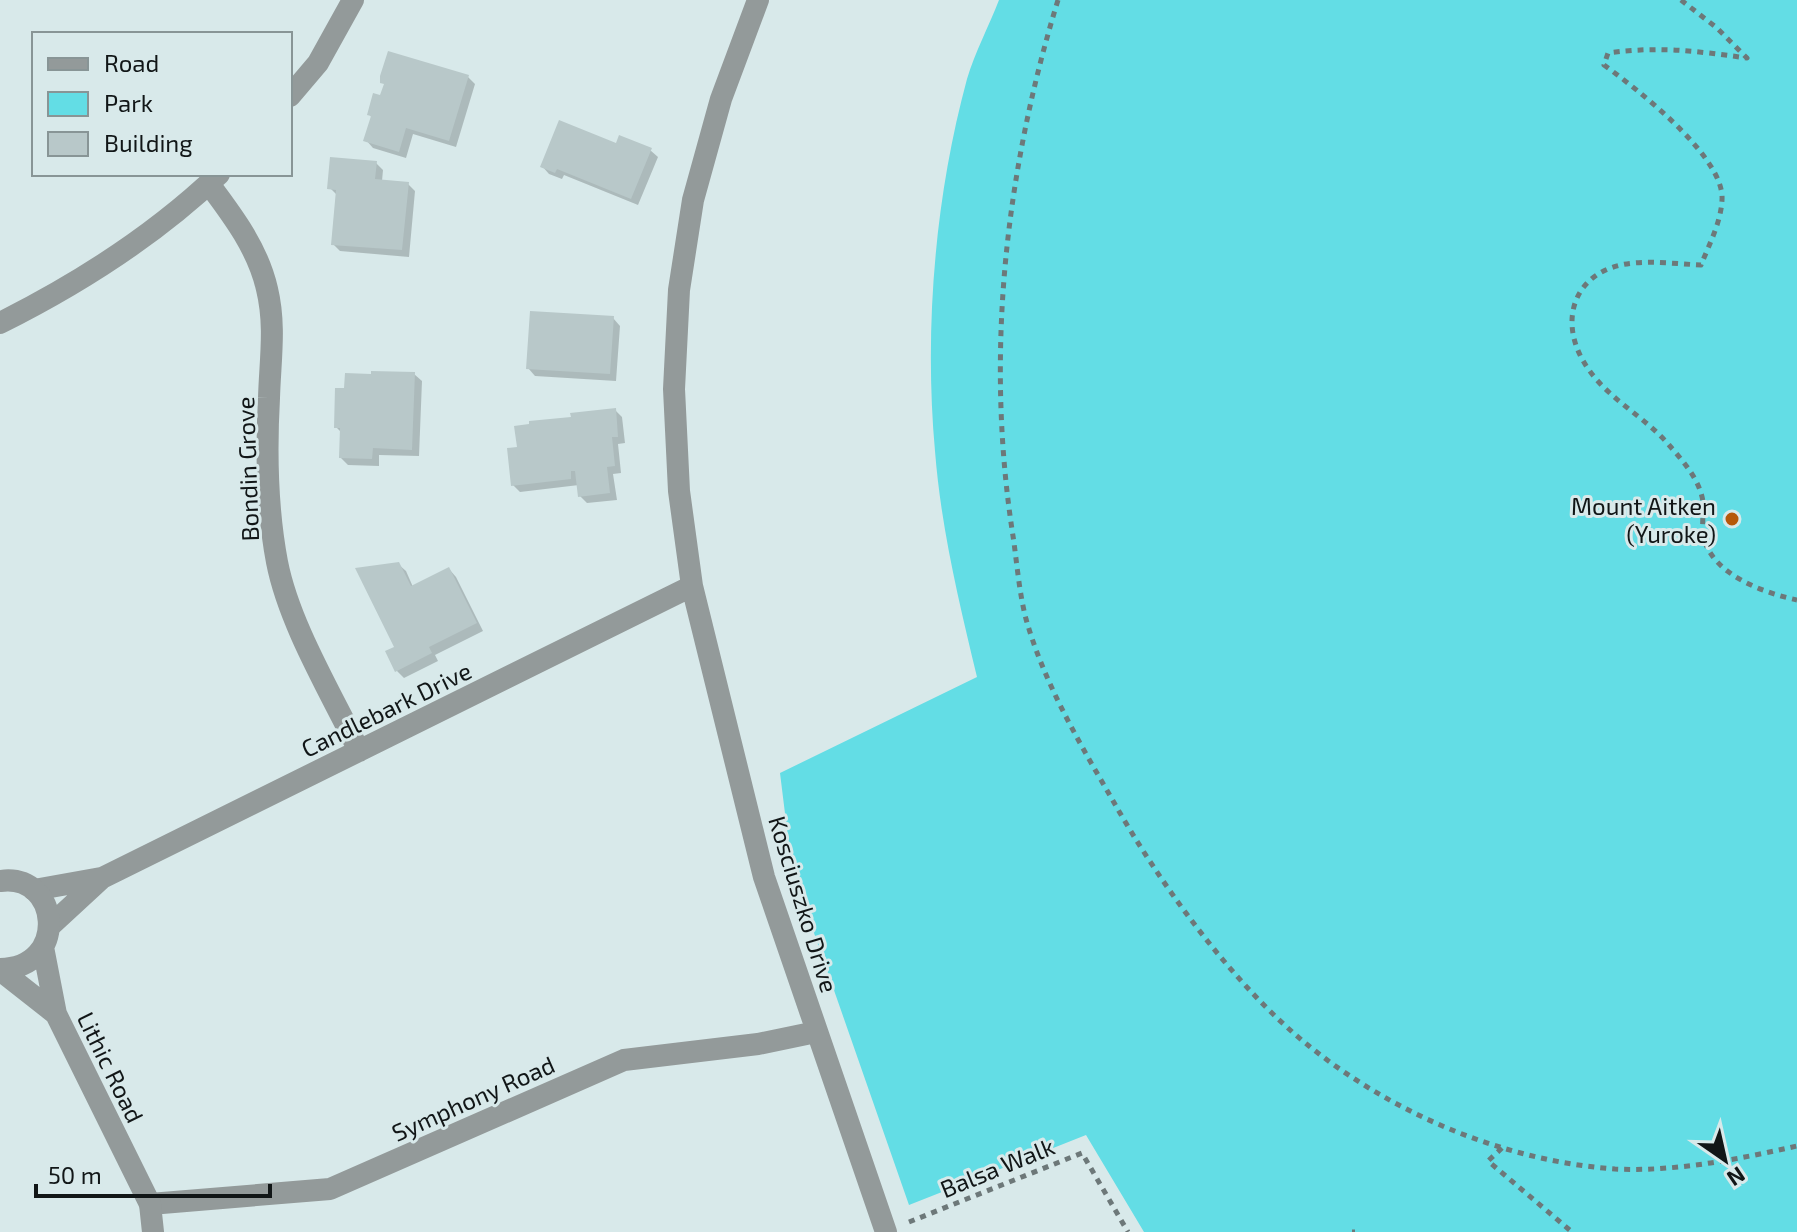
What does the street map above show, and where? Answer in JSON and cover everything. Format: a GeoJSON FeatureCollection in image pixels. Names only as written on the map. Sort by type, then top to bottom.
{"type":"FeatureCollection","features":[{"type":"Feature","properties":{"kind":"street"},"geometry":{"type":"LineString","coordinates":[[292,94],[318,63],[353,0]]}},
{"type":"Feature","properties":{"kind":"street","name":"Kosciuszko Drive"},"geometry":{"type":"LineString","coordinates":[[758,0],[721,99],[693,200],[679,290],[674,389],[679,491],[692,586],[764,877],[886,1231]]}},
{"type":"Feature","properties":{"kind":"street"},"geometry":{"type":"LineString","coordinates":[[0,323],[71,287],[110,262],[168,220],[214,179]]}},
{"type":"Feature","properties":{"kind":"street","name":"Bondin Grove"},"geometry":{"type":"LineString","coordinates":[[214,179],[251,245],[267,287],[272,315],[268,447],[271,507],[282,583],[299,627],[359,751]]}},
{"type":"Feature","properties":{"kind":"street","name":"Candlebark Drive"},"geometry":{"type":"LineString","coordinates":[[34,890],[102,878],[692,586]]}},
{"type":"Feature","properties":{"kind":"street"},"geometry":{"type":"LineString","coordinates":[[2,877],[34,890]]}},
{"type":"Feature","properties":{"kind":"street","name":"Candlebark Drive"},"geometry":{"type":"LineString","coordinates":[[0,970],[25,965],[35,957],[47,936],[102,878]]}},
{"type":"Feature","properties":{"kind":"street","name":"Lithic Road"},"geometry":{"type":"LineString","coordinates":[[34,890],[43,900],[56,1014],[150,1204],[153,1232]]}},
{"type":"Feature","properties":{"kind":"street","name":"Lithic Road"},"geometry":{"type":"LineString","coordinates":[[0,970],[56,1014]]}},
{"type":"Feature","properties":{"kind":"street","name":"Symphony Road"},"geometry":{"type":"LineString","coordinates":[[150,1204],[330,1189],[624,1060],[758,1044],[816,1032]]}},
{"type":"Feature","properties":{"kind":"path"},"geometry":{"type":"LineString","coordinates":[[1058,0],[1036,70],[1019,151],[1000,315],[998,400],[1003,472],[1025,617],[1076,737],[1136,843],[1178,902],[1257,996],[1306,1043],[1385,1098],[1459,1132],[1502,1148],[1616,1169],[1677,1167],[1797,1146]]}},
{"type":"Feature","properties":{"kind":"path"},"geometry":{"type":"LineString","coordinates":[[1681,0],[1717,28],[1747,58],[1684,49],[1647,48],[1608,53],[1604,65],[1654,103],[1684,133],[1721,181],[1723,201],[1718,222],[1701,265],[1633,263],[1605,270],[1584,286],[1574,304],[1570,325],[1576,348],[1589,370],[1612,396],[1668,443],[1693,475],[1703,500],[1704,538],[1715,560],[1744,581],[1797,600]]}},
{"type":"Feature","properties":{"kind":"path"},"geometry":{"type":"LineString","coordinates":[[1502,1148],[1488,1161],[1572,1232]]}},
{"type":"Feature","properties":{"kind":"path","name":"Balsa Walk"},"geometry":{"type":"LineString","coordinates":[[886,1231],[1082,1153],[1128,1232]]}},
{"type":"Feature","properties":{"kind":"green space"},"geometry":{"type":"Polygon","coordinates":[[[999,0],[1797,0],[1797,1232],[1144,1232],[1086,1135],[909,1205],[792,870],[780,773],[977,677],[952,565],[938,480],[932,405],[932,311],[940,216],[956,124],[970,69],[999,0]]]}},
{"type":"Feature","properties":{"kind":"building"},"geometry":{"type":"Polygon","coordinates":[[[388,51],[469,75],[449,141],[406,128],[399,152],[363,141],[371,116],[367,115],[373,93],[380,95],[384,84],[380,83],[380,76],[388,51]]]}},
{"type":"Feature","properties":{"kind":"building"},"geometry":{"type":"Polygon","coordinates":[[[559,120],[616,143],[619,135],[652,148],[631,199],[557,169],[555,173],[540,167],[559,120]]]}},
{"type":"Feature","properties":{"kind":"building"},"geometry":{"type":"Polygon","coordinates":[[[330,157],[377,161],[375,179],[409,182],[402,250],[331,245],[336,190],[327,189],[330,157]]]}},
{"type":"Feature","properties":{"kind":"building"},"geometry":{"type":"Polygon","coordinates":[[[530,311],[614,316],[610,374],[526,369],[530,311]]]}},
{"type":"Feature","properties":{"kind":"building"},"geometry":{"type":"Polygon","coordinates":[[[371,371],[415,372],[412,450],[373,448],[372,459],[339,458],[340,428],[334,428],[335,388],[344,388],[345,373],[371,374],[371,371]]]}},
{"type":"Feature","properties":{"kind":"building"},"geometry":{"type":"Polygon","coordinates":[[[616,408],[618,437],[612,437],[615,466],[607,467],[610,493],[578,497],[575,471],[571,471],[571,479],[511,486],[507,448],[517,447],[514,426],[529,424],[529,421],[571,417],[570,413],[616,408]]]}},
{"type":"Feature","properties":{"kind":"building"},"geometry":{"type":"Polygon","coordinates":[[[399,562],[411,586],[449,567],[477,623],[429,647],[432,653],[395,672],[385,651],[394,647],[355,568],[399,562]]]}},
{"type":"Feature","properties":{"kind":"place","name":"Mount Aitken (Yuroke)"},"geometry":{"type":"Point","coordinates":[1732,519]}}]}
